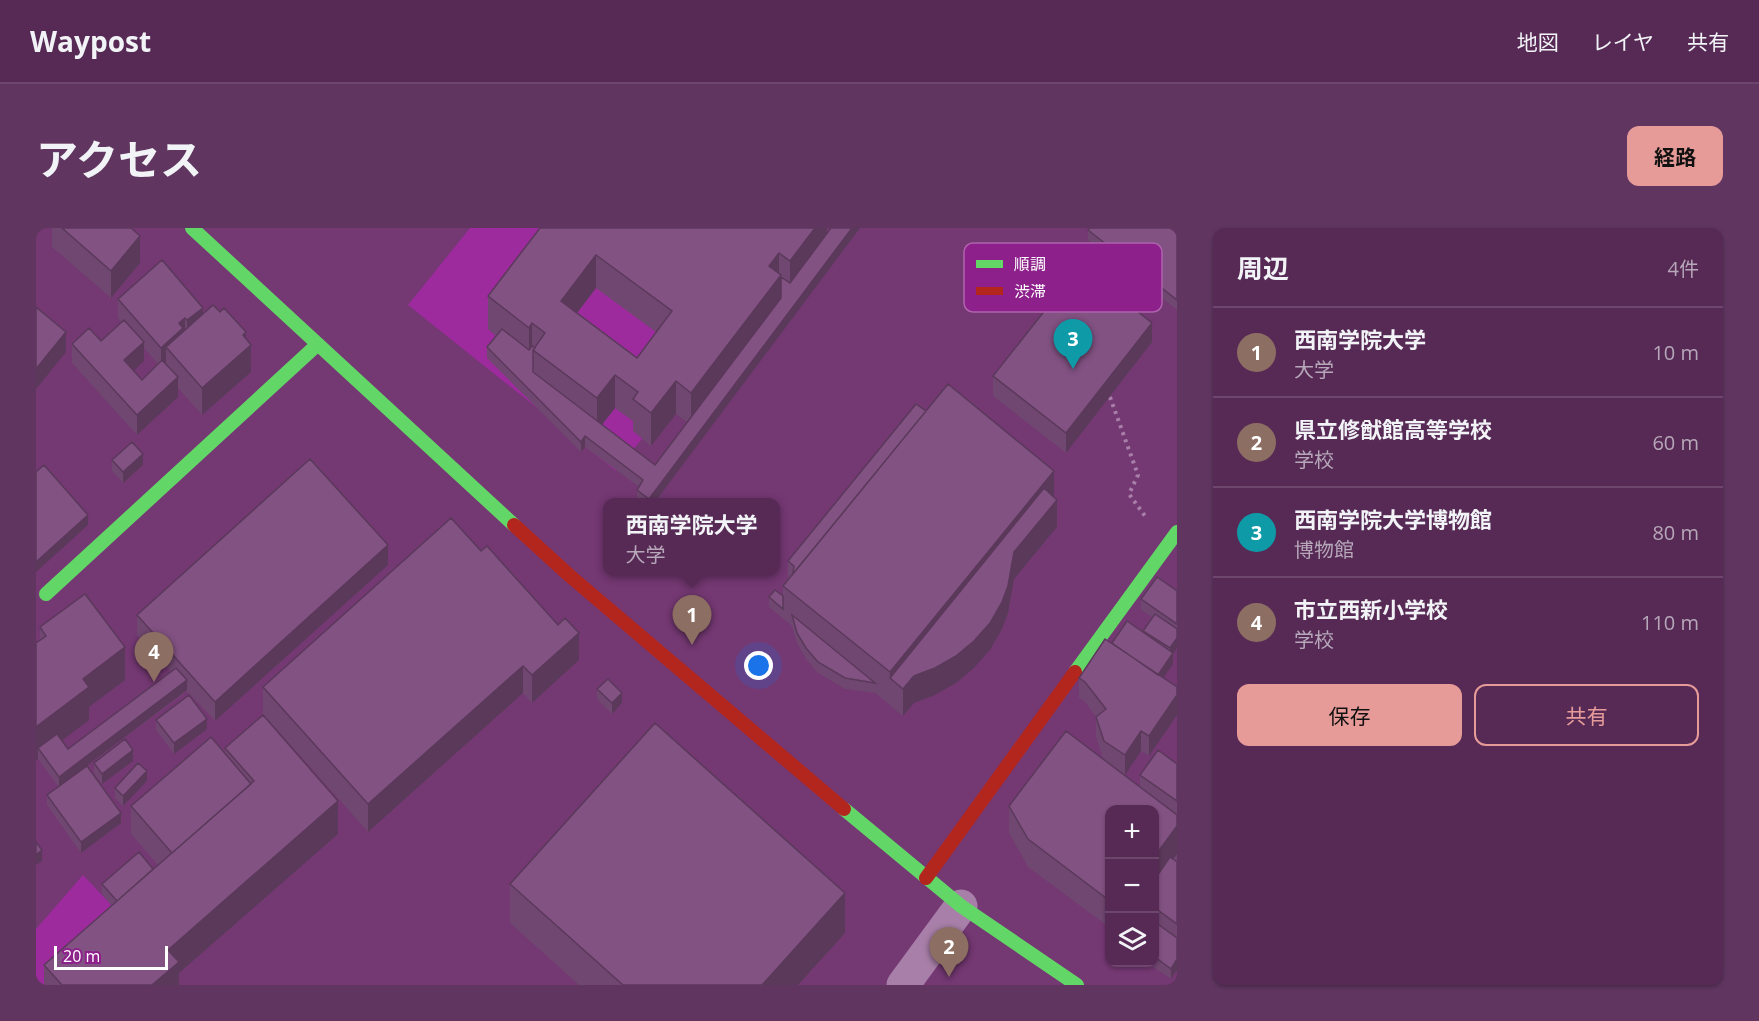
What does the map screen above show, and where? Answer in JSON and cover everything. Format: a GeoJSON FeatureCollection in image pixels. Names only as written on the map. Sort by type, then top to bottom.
{"type":"FeatureCollection","features":[{"type":"Feature","properties":{"kind":"street"},"geometry":{"type":"LineString","coordinates":[[192,228],[570,576],[926,878],[961,906],[1077,985]]}},
{"type":"Feature","properties":{"kind":"street"},"geometry":{"type":"LineString","coordinates":[[46,594],[318,344]]}},
{"type":"Feature","properties":{"kind":"street"},"geometry":{"type":"LineString","coordinates":[[926,878],[1175,535]]}},
{"type":"Feature","properties":{"kind":"street"},"geometry":{"type":"LineString","coordinates":[[903,985],[961,906]]}},
{"type":"Feature","properties":{"kind":"path"},"geometry":{"type":"LineString","coordinates":[[1110,397],[1138,476],[1129,494],[1146,519],[1175,535]]}},
{"type":"Feature","properties":{"kind":"shaded area"},"geometry":{"type":"Polygon","coordinates":[[[470,228],[811,228],[616,471],[408,305],[470,228]]]}},
{"type":"Feature","properties":{"kind":"shaded area"},"geometry":{"type":"Polygon","coordinates":[[[83,875],[119,913],[55,985],[36,985],[36,929],[83,875]]]}},
{"type":"Feature","properties":{"kind":"building"},"geometry":{"type":"Polygon","coordinates":[[[62,228],[131,228],[140,236],[111,271],[62,228]]]}},
{"type":"Feature","properties":{"kind":"building"},"geometry":{"type":"Polygon","coordinates":[[[540,228],[815,228],[790,261],[779,253],[769,266],[781,275],[691,393],[676,381],[651,413],[633,399],[638,392],[615,375],[597,398],[533,350],[545,333],[532,323],[529,328],[488,296],[540,228]],[[596,255],[561,301],[637,358],[672,311],[596,255]]]}},
{"type":"Feature","properties":{"kind":"building"},"geometry":{"type":"Polygon","coordinates":[[[831,228],[852,228],[650,498],[637,490],[643,480],[585,436],[581,442],[487,347],[502,329],[529,350],[532,346],[535,348],[533,350],[533,372],[655,465],[781,298],[781,277],[790,283],[831,228]]]}},
{"type":"Feature","properties":{"kind":"building"},"geometry":{"type":"Polygon","coordinates":[[[1090,228],[1177,228],[1177,300],[1162,288],[1162,243],[1105,243],[1088,230],[1090,228]]]}},
{"type":"Feature","properties":{"kind":"building"},"geometry":{"type":"Polygon","coordinates":[[[162,260],[203,308],[179,323],[183,328],[161,348],[118,299],[162,260]]]}},
{"type":"Feature","properties":{"kind":"building"},"geometry":{"type":"Polygon","coordinates":[[[213,305],[220,312],[224,308],[246,332],[243,335],[251,345],[202,388],[166,347],[213,305]]]}},
{"type":"Feature","properties":{"kind":"building"},"geometry":{"type":"Polygon","coordinates":[[[36,307],[66,332],[36,369],[36,307]]]}},
{"type":"Feature","properties":{"kind":"building"},"geometry":{"type":"Polygon","coordinates":[[[1044,312],[1138,312],[1152,323],[1066,433],[993,376],[1044,312]]]}},
{"type":"Feature","properties":{"kind":"building"},"geometry":{"type":"Polygon","coordinates":[[[124,320],[144,342],[124,360],[142,380],[162,360],[178,377],[137,415],[72,344],[89,328],[101,341],[124,320]]]}},
{"type":"Feature","properties":{"kind":"building"},"geometry":{"type":"Polygon","coordinates":[[[948,384],[1054,471],[890,672],[783,586],[948,384]]]}},
{"type":"Feature","properties":{"kind":"building"},"geometry":{"type":"Polygon","coordinates":[[[916,404],[926,411],[793,574],[794,566],[788,561],[916,404]]]}},
{"type":"Feature","properties":{"kind":"building"},"geometry":{"type":"Polygon","coordinates":[[[132,442],[143,454],[123,472],[112,460],[132,442]]]}},
{"type":"Feature","properties":{"kind":"building"},"geometry":{"type":"Polygon","coordinates":[[[310,459],[388,545],[215,702],[137,615],[310,459]]]}},
{"type":"Feature","properties":{"kind":"building"},"geometry":{"type":"Polygon","coordinates":[[[44,465],[88,515],[36,562],[36,472],[44,465]]]}},
{"type":"Feature","properties":{"kind":"building"},"geometry":{"type":"Polygon","coordinates":[[[1044,488],[1057,500],[1014,552],[1008,586],[990,623],[956,656],[935,668],[914,676],[903,689],[890,678],[1044,488]]]}},
{"type":"Feature","properties":{"kind":"building"},"geometry":{"type":"Polygon","coordinates":[[[451,518],[481,551],[487,546],[558,625],[565,618],[579,633],[532,675],[523,666],[368,804],[263,687],[451,518]]]}},
{"type":"Feature","properties":{"kind":"building"},"geometry":{"type":"Polygon","coordinates":[[[1157,577],[1177,591],[1177,624],[1141,599],[1157,577]]]}},
{"type":"Feature","properties":{"kind":"building"},"geometry":{"type":"Polygon","coordinates":[[[775,590],[783,596],[783,609],[769,597],[775,590]]]}},
{"type":"Feature","properties":{"kind":"building"},"geometry":{"type":"Polygon","coordinates":[[[85,594],[125,647],[83,679],[89,687],[36,727],[36,643],[46,636],[40,627],[85,594]]]}},
{"type":"Feature","properties":{"kind":"building"},"geometry":{"type":"Polygon","coordinates":[[[1155,614],[1177,629],[1177,638],[1170,648],[1143,631],[1155,614]]]}},
{"type":"Feature","properties":{"kind":"building"},"geometry":{"type":"Polygon","coordinates":[[[792,615],[875,683],[845,678],[818,662],[797,633],[792,615]]]}},
{"type":"Feature","properties":{"kind":"building"},"geometry":{"type":"Polygon","coordinates":[[[1127,621],[1173,653],[1158,675],[1112,643],[1127,621]]]}},
{"type":"Feature","properties":{"kind":"building"},"geometry":{"type":"Polygon","coordinates":[[[1105,639],[1177,687],[1177,695],[1149,736],[1141,731],[1125,755],[1104,741],[1096,717],[1106,709],[1085,682],[1079,678],[1105,639]]]}},
{"type":"Feature","properties":{"kind":"building"},"geometry":{"type":"Polygon","coordinates":[[[176,668],[187,680],[59,777],[38,748],[57,734],[68,749],[176,668]]]}},
{"type":"Feature","properties":{"kind":"building"},"geometry":{"type":"Polygon","coordinates":[[[608,679],[622,693],[612,703],[597,689],[608,679]]]}},
{"type":"Feature","properties":{"kind":"building"},"geometry":{"type":"Polygon","coordinates":[[[189,695],[207,719],[174,743],[156,720],[189,695]]]}},
{"type":"Feature","properties":{"kind":"building"},"geometry":{"type":"Polygon","coordinates":[[[263,715],[338,801],[168,950],[179,962],[152,985],[62,985],[44,965],[254,781],[225,748],[263,715]]]}},
{"type":"Feature","properties":{"kind":"building"},"geometry":{"type":"Polygon","coordinates":[[[655,723],[845,893],[762,985],[623,985],[510,884],[655,723]]]}},
{"type":"Feature","properties":{"kind":"building"},"geometry":{"type":"Polygon","coordinates":[[[1066,731],[1177,815],[1177,826],[1159,851],[1159,805],[1105,805],[1105,897],[1028,839],[1009,806],[1066,731]]]}},
{"type":"Feature","properties":{"kind":"building"},"geometry":{"type":"Polygon","coordinates":[[[211,737],[251,784],[172,853],[131,806],[211,737]]]}},
{"type":"Feature","properties":{"kind":"building"},"geometry":{"type":"Polygon","coordinates":[[[125,739],[133,750],[102,774],[94,763],[125,739]]]}},
{"type":"Feature","properties":{"kind":"building"},"geometry":{"type":"Polygon","coordinates":[[[1158,750],[1177,764],[1177,801],[1140,775],[1158,750]]]}},
{"type":"Feature","properties":{"kind":"building"},"geometry":{"type":"Polygon","coordinates":[[[138,763],[147,771],[123,796],[115,788],[138,763]]]}},
{"type":"Feature","properties":{"kind":"building"},"geometry":{"type":"Polygon","coordinates":[[[87,766],[121,813],[81,842],[47,795],[87,766]]]}},
{"type":"Feature","properties":{"kind":"building"},"geometry":{"type":"Polygon","coordinates":[[[36,842],[42,850],[36,855],[36,842]]]}},
{"type":"Feature","properties":{"kind":"building"},"geometry":{"type":"Polygon","coordinates":[[[139,852],[153,869],[117,901],[102,884],[139,852]]]}},
{"type":"Feature","properties":{"kind":"building"},"geometry":{"type":"Polygon","coordinates":[[[1170,857],[1177,862],[1177,924],[1159,911],[1159,873],[1170,857]]]}},
{"type":"Feature","properties":{"kind":"building"},"geometry":{"type":"Polygon","coordinates":[[[1159,925],[1177,938],[1177,959],[1171,969],[1159,960],[1159,925]]]}},
{"type":"Feature","properties":{"kind":"traffic: fast"},"geometry":{"type":"LineString","coordinates":[[192,228],[514,525]]}},
{"type":"Feature","properties":{"kind":"traffic: fast"},"geometry":{"type":"LineString","coordinates":[[46,594],[318,344]]}},
{"type":"Feature","properties":{"kind":"traffic: fast"},"geometry":{"type":"LineString","coordinates":[[1075,672],[1177,532]]}},
{"type":"Feature","properties":{"kind":"traffic: fast"},"geometry":{"type":"LineString","coordinates":[[844,809],[961,906],[1077,985]]}},
{"type":"Feature","properties":{"kind":"traffic: jam"},"geometry":{"type":"LineString","coordinates":[[514,525],[570,576],[844,809]]}},
{"type":"Feature","properties":{"kind":"traffic: jam"},"geometry":{"type":"LineString","coordinates":[[926,878],[1075,672]]}},
{"type":"Feature","properties":{"kind":"place","name":"西南学院大学博物館"},"geometry":{"type":"Point","coordinates":[1073,369]}},
{"type":"Feature","properties":{"kind":"place","name":"西南学院大学"},"geometry":{"type":"Point","coordinates":[692,645]}},
{"type":"Feature","properties":{"kind":"place","name":"市立西新小学校"},"geometry":{"type":"Point","coordinates":[154,682]}},
{"type":"Feature","properties":{"kind":"place","name":"県立修猷館高等学校"},"geometry":{"type":"Point","coordinates":[949,977]}}]}
